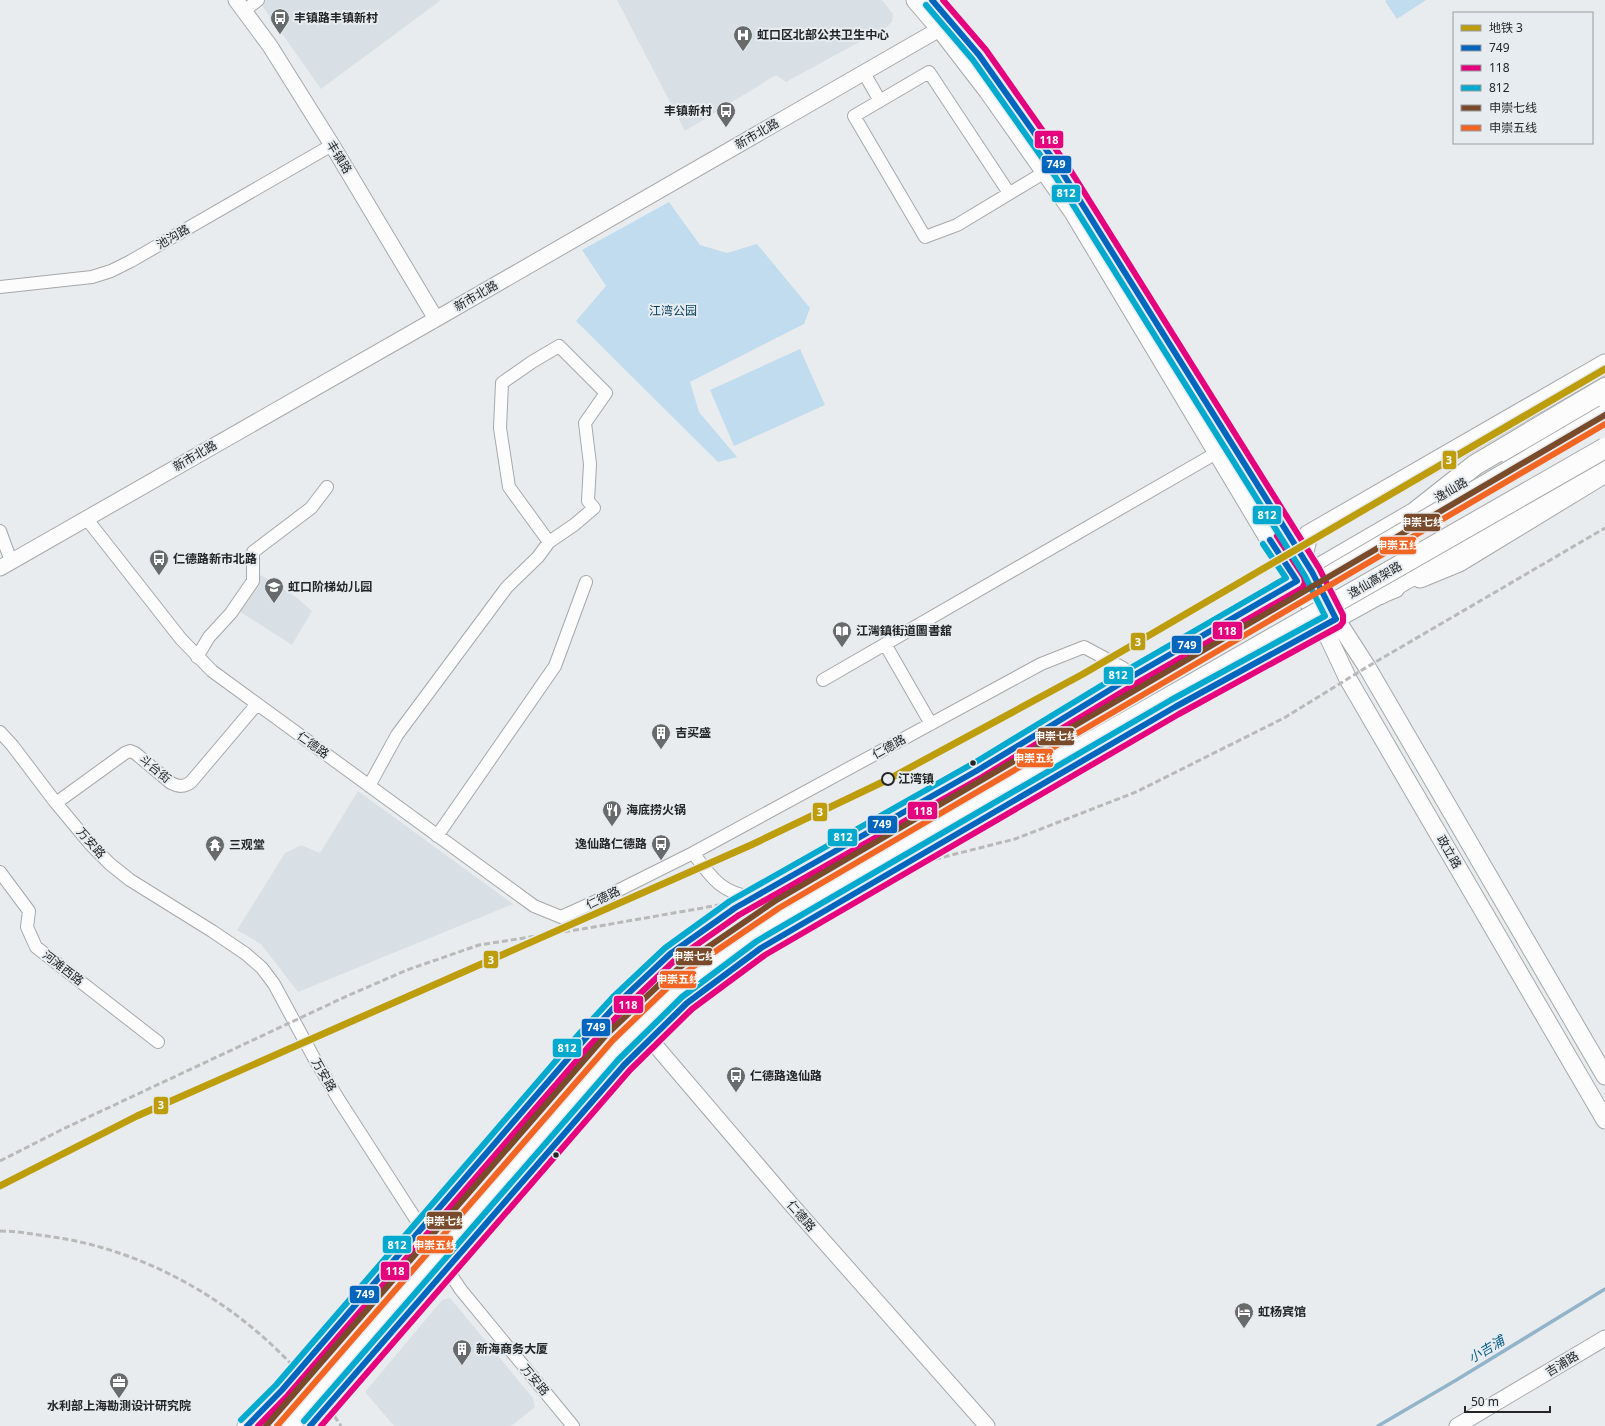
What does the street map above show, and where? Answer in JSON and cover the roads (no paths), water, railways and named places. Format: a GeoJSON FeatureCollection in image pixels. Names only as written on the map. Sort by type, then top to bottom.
{"type":"FeatureCollection","features":[{"type":"Feature","properties":{"kind":"highway"},"geometry":{"type":"LineString","coordinates":[[1418,510],[1475,465],[1605,388]]}},
{"type":"Feature","properties":{"kind":"highway"},"geometry":{"type":"LineString","coordinates":[[266,1426],[607,1034],[662,982],[689,960],[775,901],[1605,415]]}},
{"type":"Feature","properties":{"kind":"highway","name":"逸仙高架路"},"geometry":{"type":"LineString","coordinates":[[289,1426],[619,1050],[674,996],[700,976],[773,924],[1605,448]]}},
{"type":"Feature","properties":{"kind":"highway"},"geometry":{"type":"LineString","coordinates":[[1380,594],[1430,565],[1508,515],[1605,460]]}},
{"type":"Feature","properties":{"kind":"main road"},"geometry":{"type":"LineString","coordinates":[[916,0],[979,55],[1062,172],[1304,570]]}},
{"type":"Feature","properties":{"kind":"main road"},"geometry":{"type":"LineString","coordinates":[[932,0],[946,25],[988,90],[1074,212],[1269,538],[1304,570]]}},
{"type":"Feature","properties":{"kind":"main road"},"geometry":{"type":"LineString","coordinates":[[1304,570],[1308,535],[1605,364]]}},
{"type":"Feature","properties":{"kind":"main road","name":"逸仙路"},"geometry":{"type":"LineString","coordinates":[[247,1426],[282,1390],[421,1227],[470,1173],[585,1039],[618,1003],[670,954],[753,897],[978,770],[1304,570],[1418,510],[1605,400]]}},
{"type":"Feature","properties":{"kind":"main road"},"geometry":{"type":"LineString","coordinates":[[1380,594],[1406,569],[1605,448]]}},
{"type":"Feature","properties":{"kind":"main road"},"geometry":{"type":"LineString","coordinates":[[312,1423],[600,1093],[650,1039],[687,1003],[761,948],[1158,717],[1329,622],[1380,594],[1460,562],[1605,472]]}},
{"type":"Feature","properties":{"kind":"main road","name":"政立路"},"geometry":{"type":"LineString","coordinates":[[1304,570],[1329,622],[1348,679],[1605,1120]]}},
{"type":"Feature","properties":{"kind":"main road","name":"政立路"},"geometry":{"type":"LineString","coordinates":[[1329,622],[1367,667],[1605,1076]]}},
{"type":"Feature","properties":{"kind":"main road"},"geometry":{"type":"LineString","coordinates":[[282,1390],[292,1386],[298,1387],[307,1392],[314,1401],[317,1413],[312,1423]]}},
{"type":"Feature","properties":{"kind":"street"},"geometry":{"type":"LineString","coordinates":[[240,5],[258,0]]}},
{"type":"Feature","properties":{"kind":"street","name":"丰镇路"},"geometry":{"type":"LineString","coordinates":[[240,5],[270,46],[332,145],[436,319]]}},
{"type":"Feature","properties":{"kind":"street","name":"新市北路"},"geometry":{"type":"LineString","coordinates":[[6,564],[436,319],[946,25]]}},
{"type":"Feature","properties":{"kind":"street"},"geometry":{"type":"LineString","coordinates":[[1010,193],[929,72],[854,116],[926,237],[957,225],[1046,172]]}},
{"type":"Feature","properties":{"kind":"street"},"geometry":{"type":"LineString","coordinates":[[864,73],[880,101]]}},
{"type":"Feature","properties":{"kind":"street","name":"池沟路"},"geometry":{"type":"LineString","coordinates":[[0,287],[92,276],[111,271],[131,261],[332,145]]}},
{"type":"Feature","properties":{"kind":"street"},"geometry":{"type":"LineString","coordinates":[[369,786],[397,735],[507,587],[538,557],[549,542],[574,525],[594,508],[588,501],[590,464],[585,423],[606,393],[559,346],[532,362],[502,383],[500,428],[509,487],[549,542]]}},
{"type":"Feature","properties":{"kind":"street"},"geometry":{"type":"LineString","coordinates":[[823,680],[1218,452]]}},
{"type":"Feature","properties":{"kind":"street"},"geometry":{"type":"LineString","coordinates":[[197,657],[208,637],[232,613],[253,581],[253,552],[310,508],[327,486]]}},
{"type":"Feature","properties":{"kind":"street","name":"仁德路"},"geometry":{"type":"LineString","coordinates":[[86,518],[181,639],[212,671],[534,906],[561,917],[601,899],[693,853],[1041,664],[1084,647],[1123,668],[1131,677],[1158,717]]}},
{"type":"Feature","properties":{"kind":"street"},"geometry":{"type":"LineString","coordinates":[[0,531],[6,564]]}},
{"type":"Feature","properties":{"kind":"street"},"geometry":{"type":"LineString","coordinates":[[437,836],[555,666],[586,582]]}},
{"type":"Feature","properties":{"kind":"street"},"geometry":{"type":"LineString","coordinates":[[885,644],[931,724]]}},
{"type":"Feature","properties":{"kind":"street","name":"斗台街"},"geometry":{"type":"LineString","coordinates":[[56,803],[125,753],[130,752],[135,753],[171,783],[177,786],[187,785],[257,704]]}},
{"type":"Feature","properties":{"kind":"street","name":"万安路"},"geometry":{"type":"LineString","coordinates":[[0,732],[12,745],[56,803],[91,845],[110,864],[130,880],[246,954],[262,968],[274,984],[338,1100],[446,1268],[461,1290],[573,1426]]}},
{"type":"Feature","properties":{"kind":"street"},"geometry":{"type":"LineString","coordinates":[[693,853],[719,885],[734,893],[753,897]]}},
{"type":"Feature","properties":{"kind":"street","name":"河滩西路"},"geometry":{"type":"LineString","coordinates":[[0,872],[29,911],[26,927],[36,947],[158,1042]]}},
{"type":"Feature","properties":{"kind":"street","name":"仁德路"},"geometry":{"type":"LineString","coordinates":[[618,1003],[790,1203],[987,1426]]}},
{"type":"Feature","properties":{"kind":"street","name":"吉浦路"},"geometry":{"type":"LineString","coordinates":[[1456,1426],[1605,1338]]}},
{"type":"Feature","properties":{"kind":"waterway","name":"小吉浦"},"geometry":{"type":"LineString","coordinates":[[1378,1426],[1605,1289]]}},
{"type":"Feature","properties":{"kind":"railway"},"geometry":{"type":"LineString","coordinates":[[0,1161],[63,1129],[347,996],[407,970],[479,945],[588,928],[748,900],[896,869],[1015,839],[1136,792],[1284,718],[1367,667],[1605,528]]}},
{"type":"Feature","properties":{"kind":"railway"},"geometry":{"type":"LineString","coordinates":[[0,1231],[10,1231],[79,1242],[118,1252],[155,1267],[191,1286],[225,1307],[257,1332],[287,1360],[314,1390],[341,1426]]}},
{"type":"Feature","properties":{"kind":"metro line","name":"3"},"geometry":{"type":"LineString","coordinates":[[0,1186],[137,1116],[751,845],[889,779],[1083,674],[1605,369]]}},
{"type":"Feature","properties":{"kind":"place","name":"丰镇路丰镇新村"},"geometry":{"type":"Point","coordinates":[280,35]}},
{"type":"Feature","properties":{"kind":"place","name":"虹口区北部公共卫生中心"},"geometry":{"type":"Point","coordinates":[743,52]}},
{"type":"Feature","properties":{"kind":"place","name":"丰镇新村"},"geometry":{"type":"Point","coordinates":[726,128]}},
{"type":"Feature","properties":{"kind":"place","name":"仁德路新市北路"},"geometry":{"type":"Point","coordinates":[159,576]}},
{"type":"Feature","properties":{"kind":"place","name":"虹口阶梯幼儿园"},"geometry":{"type":"Point","coordinates":[274,604]}},
{"type":"Feature","properties":{"kind":"place","name":"江灣鎮街道圖書舘"},"geometry":{"type":"Point","coordinates":[842,648]}},
{"type":"Feature","properties":{"kind":"place","name":"吉买盛"},"geometry":{"type":"Point","coordinates":[661,750]}},
{"type":"Feature","properties":{"kind":"place","name":"江湾镇"},"geometry":{"type":"Point","coordinates":[888,779]}},
{"type":"Feature","properties":{"kind":"place","name":"海底捞火锅"},"geometry":{"type":"Point","coordinates":[612,827]}},
{"type":"Feature","properties":{"kind":"place","name":"逸仙路仁德路"},"geometry":{"type":"Point","coordinates":[661,861]}},
{"type":"Feature","properties":{"kind":"place","name":"三观堂"},"geometry":{"type":"Point","coordinates":[215,862]}},
{"type":"Feature","properties":{"kind":"place","name":"仁德路逸仙路"},"geometry":{"type":"Point","coordinates":[736,1093]}},
{"type":"Feature","properties":{"kind":"place","name":"虹杨宾馆"},"geometry":{"type":"Point","coordinates":[1244,1329]}},
{"type":"Feature","properties":{"kind":"place","name":"新海商务大厦"},"geometry":{"type":"Point","coordinates":[462,1366]}},
{"type":"Feature","properties":{"kind":"place","name":"水利部上海勘测设计研究院"},"geometry":{"type":"Point","coordinates":[119,1399]}},
{"type":"Feature","properties":{"kind":"park label","name":"江湾公园"},"geometry":{"type":"Point","coordinates":[673,311]}}]}
